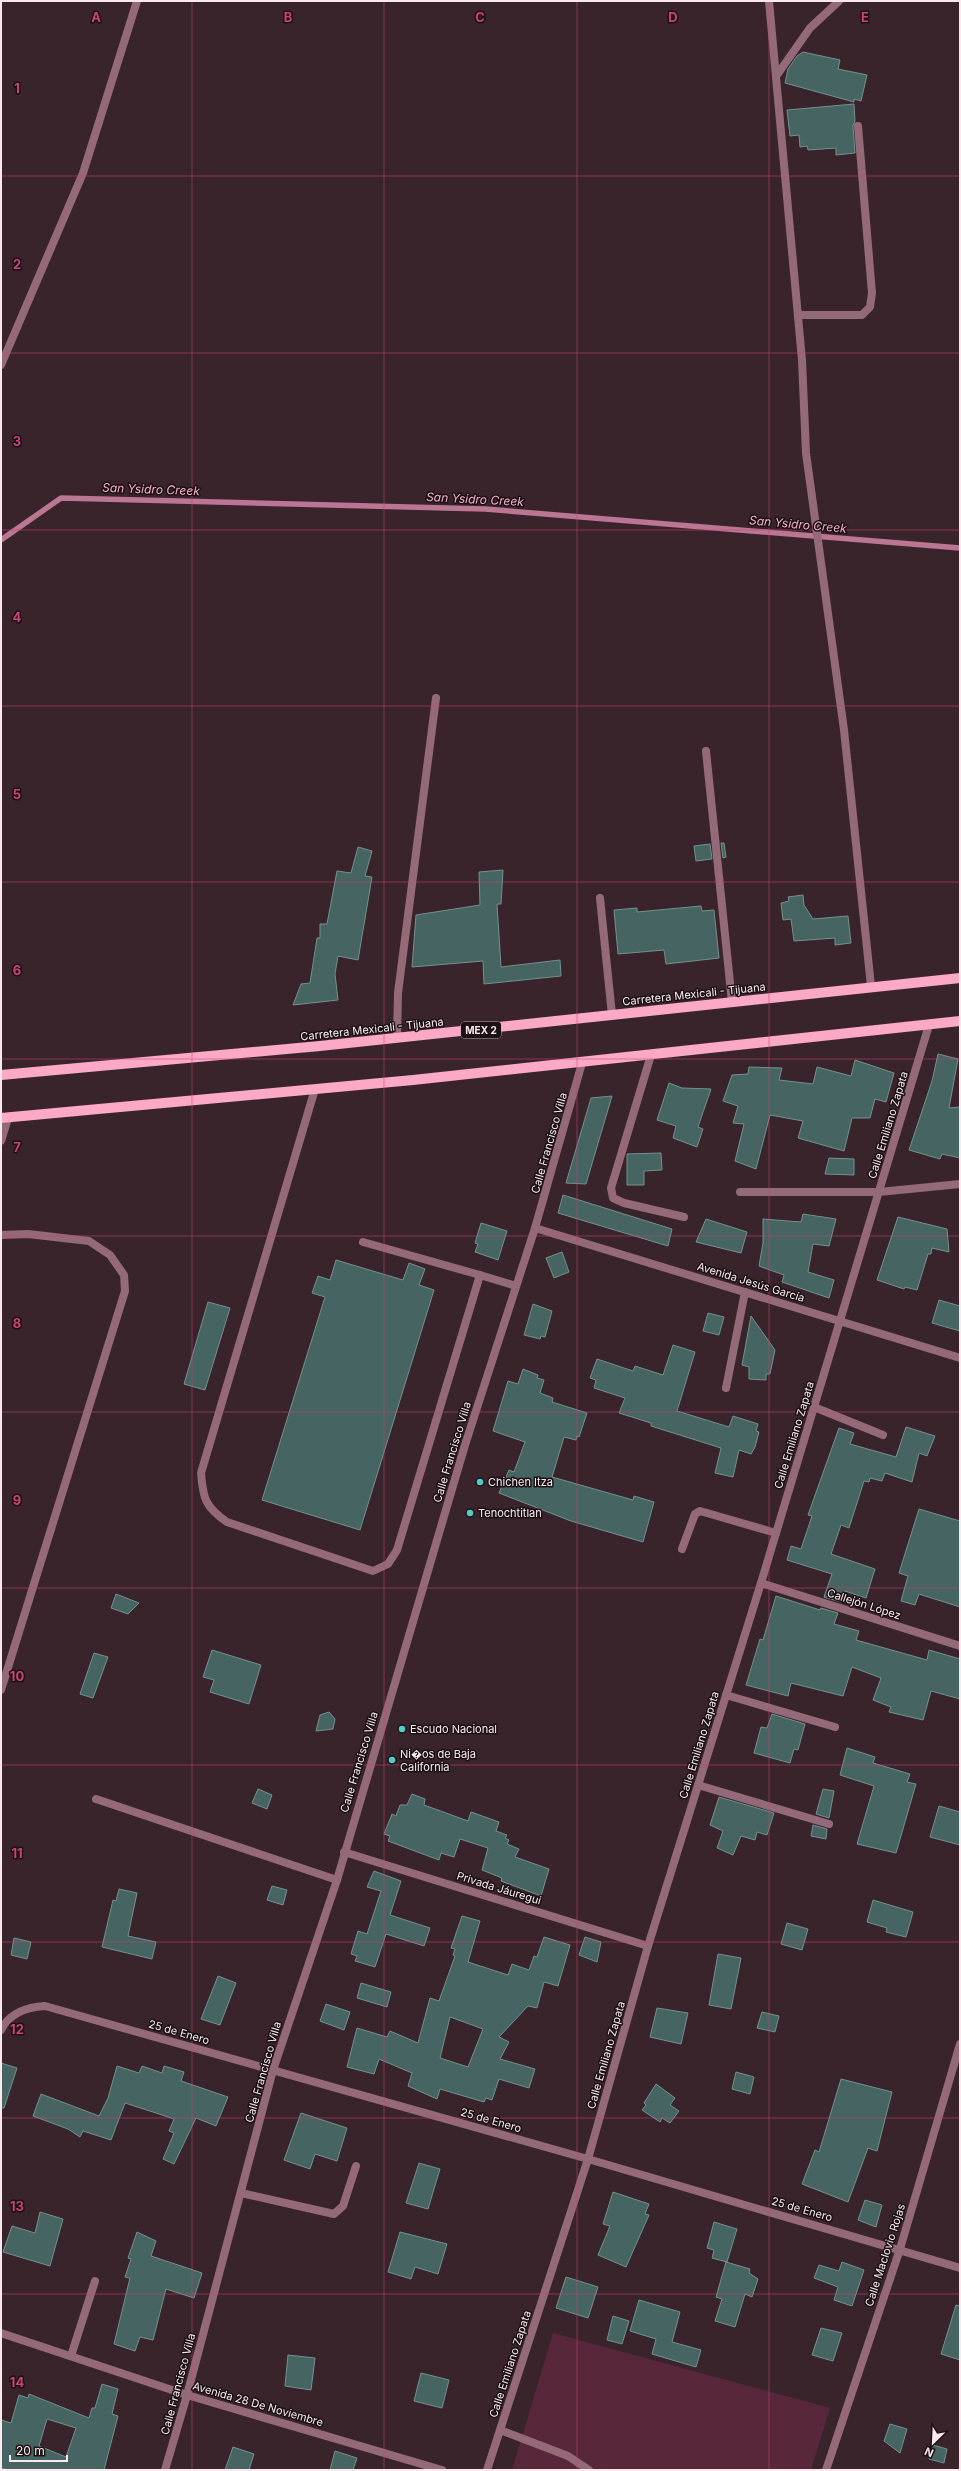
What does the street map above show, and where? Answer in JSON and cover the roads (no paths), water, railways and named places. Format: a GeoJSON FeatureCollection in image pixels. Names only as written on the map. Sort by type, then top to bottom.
{"type":"FeatureCollection","features":[{"type":"Feature","properties":{"kind":"main road","name":"Carretera Mexicali - Tijuana"},"geometry":{"type":"LineString","coordinates":[[1,1075],[397,1038],[871,986],[960,978]]}},
{"type":"Feature","properties":{"kind":"main road"},"geometry":{"type":"LineString","coordinates":[[4,1118],[582,1063],[960,1021]]}},
{"type":"Feature","properties":{"kind":"street"},"geometry":{"type":"LineString","coordinates":[[1,365],[83,173],[137,1]]}},
{"type":"Feature","properties":{"kind":"street"},"geometry":{"type":"LineString","coordinates":[[769,1],[799,315],[806,452],[844,730],[871,986]]}},
{"type":"Feature","properties":{"kind":"street"},"geometry":{"type":"LineString","coordinates":[[777,75],[810,28],[839,1]]}},
{"type":"Feature","properties":{"kind":"street"},"geometry":{"type":"LineString","coordinates":[[799,315],[862,315],[870,307],[872,293],[858,126]]}},
{"type":"Feature","properties":{"kind":"street"},"geometry":{"type":"LineString","coordinates":[[397,1038],[398,993],[436,698]]}},
{"type":"Feature","properties":{"kind":"street"},"geometry":{"type":"LineString","coordinates":[[706,751],[732,1002]]}},
{"type":"Feature","properties":{"kind":"street"},"geometry":{"type":"LineString","coordinates":[[600,898],[612,1015]]}},
{"type":"Feature","properties":{"kind":"street","name":"Calle Emiliano Zapata"},"geometry":{"type":"LineString","coordinates":[[487,2470],[588,2159],[648,1946],[761,1583],[929,1025]]}},
{"type":"Feature","properties":{"kind":"street"},"geometry":{"type":"LineString","coordinates":[[651,1055],[611,1188],[613,1198],[624,1203],[684,1217]]}},
{"type":"Feature","properties":{"kind":"street","name":"Calle Francisco Villa"},"geometry":{"type":"LineString","coordinates":[[165,2470],[188,2395],[273,2070],[337,1880],[465,1445],[535,1228],[582,1063]]}},
{"type":"Feature","properties":{"kind":"street"},"geometry":{"type":"LineString","coordinates":[[315,1089],[201,1473],[202,1494],[212,1512],[227,1522],[373,1571],[388,1564],[397,1550],[480,1275]]}},
{"type":"Feature","properties":{"kind":"street"},"geometry":{"type":"LineString","coordinates":[[1,1141],[4,1118]]}},
{"type":"Feature","properties":{"kind":"street"},"geometry":{"type":"LineString","coordinates":[[740,1192],[879,1192],[960,1184]]}},
{"type":"Feature","properties":{"kind":"street","name":"Avenida Jesús García"},"geometry":{"type":"LineString","coordinates":[[535,1228],[960,1358]]}},
{"type":"Feature","properties":{"kind":"street"},"geometry":{"type":"LineString","coordinates":[[1,1236],[28,1234],[88,1241],[110,1255],[124,1274],[125,1291],[1,1690]]}},
{"type":"Feature","properties":{"kind":"street"},"geometry":{"type":"LineString","coordinates":[[363,1242],[516,1286]]}},
{"type":"Feature","properties":{"kind":"street"},"geometry":{"type":"LineString","coordinates":[[726,1388],[745,1292]]}},
{"type":"Feature","properties":{"kind":"street"},"geometry":{"type":"LineString","coordinates":[[814,1407],[883,1435]]}},
{"type":"Feature","properties":{"kind":"street"},"geometry":{"type":"LineString","coordinates":[[682,1550],[695,1514],[700,1511],[776,1533]]}},
{"type":"Feature","properties":{"kind":"street","name":"Callejón López"},"geometry":{"type":"LineString","coordinates":[[761,1583],[960,1646]]}},
{"type":"Feature","properties":{"kind":"street"},"geometry":{"type":"LineString","coordinates":[[726,1695],[835,1726]]}},
{"type":"Feature","properties":{"kind":"street"},"geometry":{"type":"LineString","coordinates":[[698,1785],[829,1824]]}},
{"type":"Feature","properties":{"kind":"street"},"geometry":{"type":"LineString","coordinates":[[96,1799],[337,1880]]}},
{"type":"Feature","properties":{"kind":"street","name":"Privada Jáuregui"},"geometry":{"type":"LineString","coordinates":[[344,1852],[648,1946]]}},
{"type":"Feature","properties":{"kind":"street","name":"25 de Enero"},"geometry":{"type":"LineString","coordinates":[[1,2030],[14,2014],[30,2007],[45,2006],[588,2159],[900,2249],[960,2268]]}},
{"type":"Feature","properties":{"kind":"street","name":"Calle Maclovio Rojas"},"geometry":{"type":"LineString","coordinates":[[826,2470],[900,2249],[960,2044]]}},
{"type":"Feature","properties":{"kind":"street"},"geometry":{"type":"LineString","coordinates":[[241,2192],[334,2214],[343,2206],[356,2166]]}},
{"type":"Feature","properties":{"kind":"street"},"geometry":{"type":"LineString","coordinates":[[71,2356],[95,2281]]}},
{"type":"Feature","properties":{"kind":"street","name":"Avenida 28 De Noviembre"},"geometry":{"type":"LineString","coordinates":[[1,2333],[188,2395],[442,2470]]}},
{"type":"Feature","properties":{"kind":"street"},"geometry":{"type":"LineString","coordinates":[[500,2430],[568,2456],[589,2470]]}},
{"type":"Feature","properties":{"kind":"waterway","name":"San Ysidro Creek"},"geometry":{"type":"LineString","coordinates":[[1,540],[61,498],[485,509],[960,548]]}},
{"type":"Feature","properties":{"kind":"place","name":"Chichen Itza"},"geometry":{"type":"Point","coordinates":[480,1482]}},
{"type":"Feature","properties":{"kind":"place","name":"Tenochtitlan"},"geometry":{"type":"Point","coordinates":[470,1513]}},
{"type":"Feature","properties":{"kind":"place","name":"Escudo Nacional"},"geometry":{"type":"Point","coordinates":[402,1729]}},
{"type":"Feature","properties":{"kind":"place","name":"Ni�os de Baja California"},"geometry":{"type":"Point","coordinates":[392,1760]}}]}
